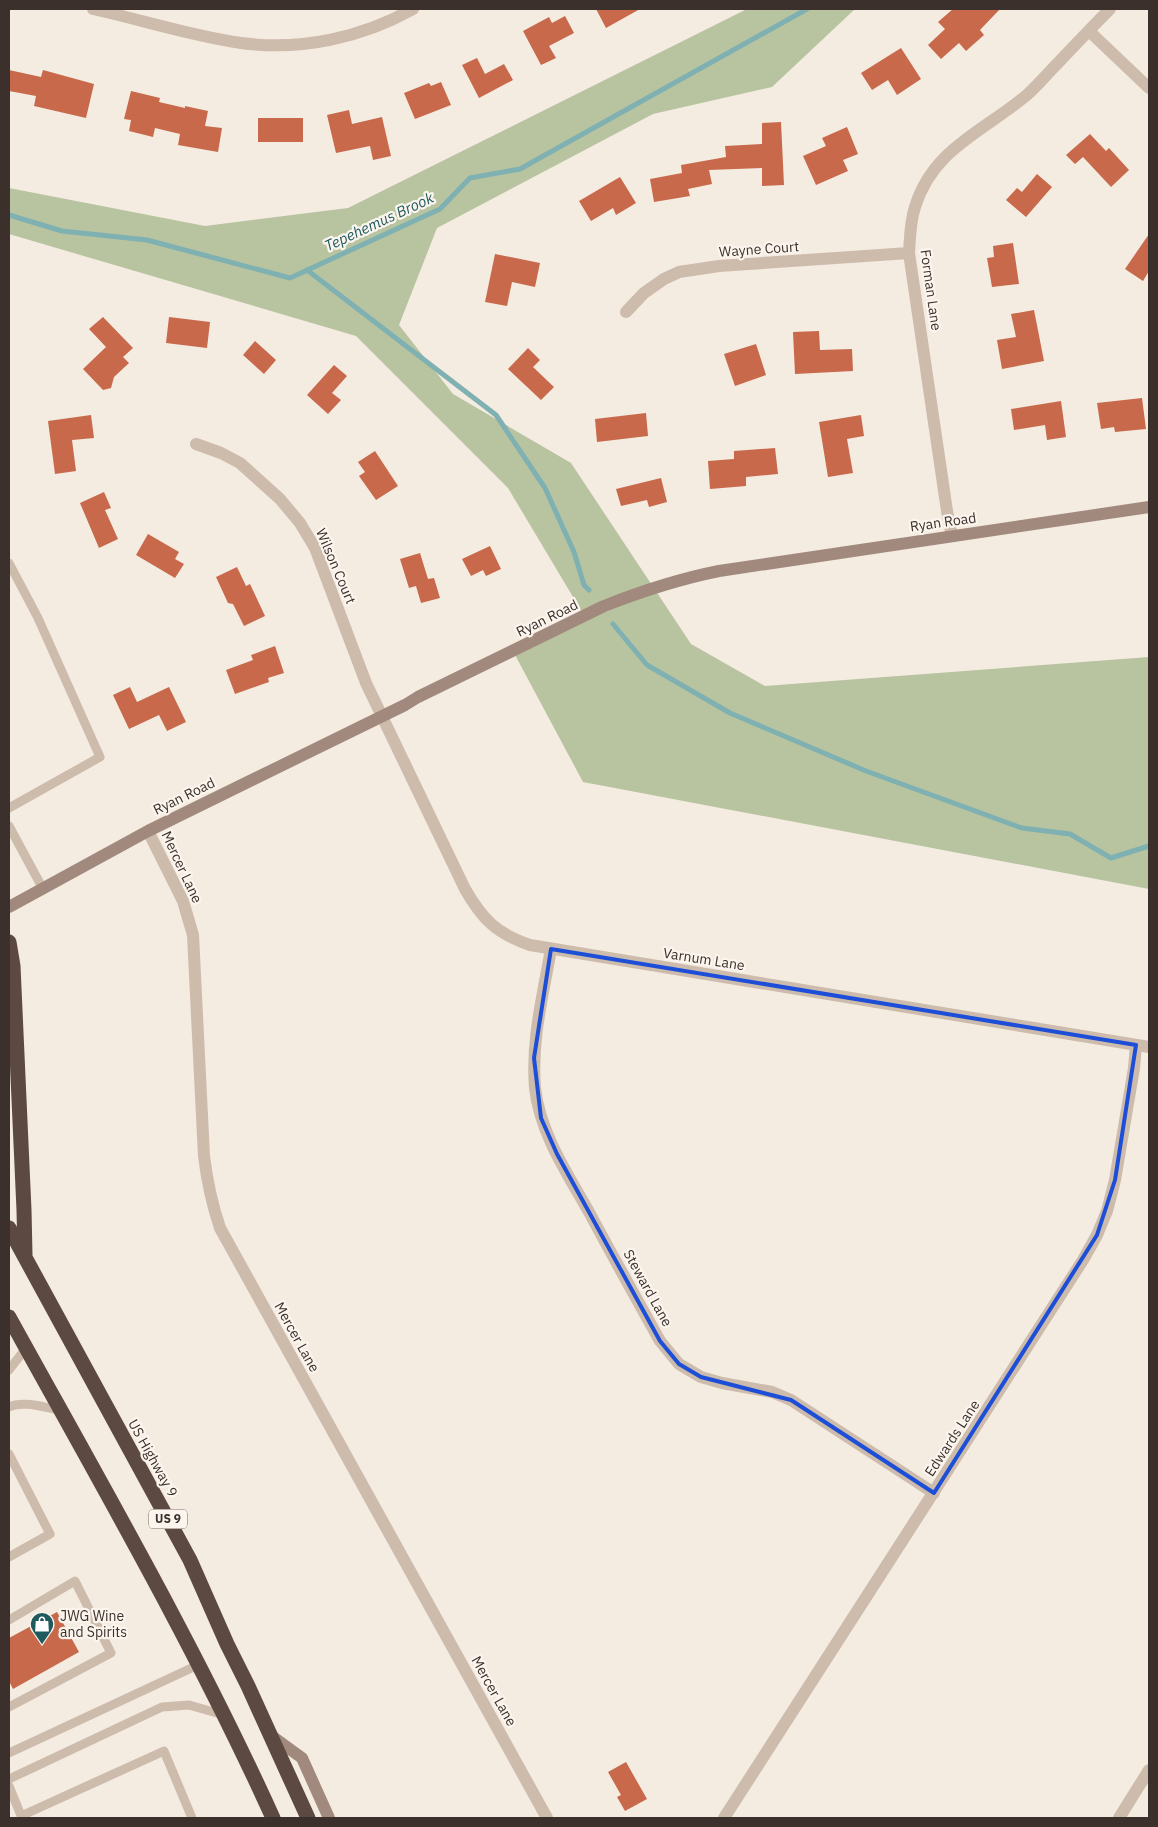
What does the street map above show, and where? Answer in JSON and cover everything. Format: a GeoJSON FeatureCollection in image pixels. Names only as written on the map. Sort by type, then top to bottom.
{"type":"FeatureCollection","features":[{"type":"Feature","properties":{"kind":"highway"},"geometry":{"type":"LineString","coordinates":[[9,942],[13,966],[25,1257]]}},
{"type":"Feature","properties":{"kind":"highway","name":"US Highway 9"},"geometry":{"type":"LineString","coordinates":[[9,1228],[190,1560],[226,1644],[308,1818]]}},
{"type":"Feature","properties":{"kind":"highway"},"geometry":{"type":"LineString","coordinates":[[9,1317],[143,1559],[224,1715],[273,1818]]}},
{"type":"Feature","properties":{"kind":"street"},"geometry":{"type":"LineString","coordinates":[[93,9],[110,11],[242,43],[284,46],[328,41],[366,30],[413,9]]}},
{"type":"Feature","properties":{"kind":"street","name":"Forman Lane"},"geometry":{"type":"LineString","coordinates":[[952,536],[908,253],[915,207],[934,169],[958,144],[1029,92],[1110,9]]}},
{"type":"Feature","properties":{"kind":"street"},"geometry":{"type":"LineString","coordinates":[[1089,31],[1149,88]]}},
{"type":"Feature","properties":{"kind":"street","name":"Wayne Court"},"geometry":{"type":"LineString","coordinates":[[626,312],[644,293],[664,279],[679,272],[718,266],[908,253]]}},
{"type":"Feature","properties":{"kind":"street","name":"Wilson Court"},"geometry":{"type":"LineString","coordinates":[[196,444],[221,453],[240,463],[280,499],[300,524],[315,548],[366,683],[382,717]]}},
{"type":"Feature","properties":{"kind":"street","name":"Ryan Road"},"geometry":{"type":"LineString","coordinates":[[9,907],[148,831],[351,730],[382,717],[418,697],[604,606],[666,583],[719,571],[1149,508]]}},
{"type":"Feature","properties":{"kind":"street","name":"Varnum Lane"},"geometry":{"type":"LineString","coordinates":[[382,717],[475,906],[497,930],[530,946],[1149,1048]]}},
{"type":"Feature","properties":{"kind":"street","name":"Mercer Lane"},"geometry":{"type":"LineString","coordinates":[[148,831],[184,901],[192,935],[204,1156],[208,1183],[220,1228],[547,1818]]}},
{"type":"Feature","properties":{"kind":"street","name":"Steward Lane"},"geometry":{"type":"LineString","coordinates":[[551,949],[536,1033],[534,1058],[536,1090],[542,1118],[557,1154],[660,1341],[679,1364],[701,1377],[722,1383],[772,1392],[792,1400],[934,1493]]}},
{"type":"Feature","properties":{"kind":"street","name":"Edwards Lane"},"geometry":{"type":"LineString","coordinates":[[724,1818],[1078,1268],[1097,1235],[1107,1211],[1115,1180],[1134,1068],[1136,1045]]}},
{"type":"Feature","properties":{"kind":"street"},"geometry":{"type":"LineString","coordinates":[[269,1734],[302,1758],[329,1818]]}},
{"type":"Feature","properties":{"kind":"street"},"geometry":{"type":"LineString","coordinates":[[1119,1818],[1149,1770]]}},
{"type":"Feature","properties":{"kind":"lane"},"geometry":{"type":"LineString","coordinates":[[9,563],[38,618],[100,757],[9,808]]}},
{"type":"Feature","properties":{"kind":"lane"},"geometry":{"type":"LineString","coordinates":[[9,826],[42,889]]}},
{"type":"Feature","properties":{"kind":"lane"},"geometry":{"type":"LineString","coordinates":[[9,1370],[26,1348]]}},
{"type":"Feature","properties":{"kind":"lane"},"geometry":{"type":"LineString","coordinates":[[9,1407],[28,1405],[60,1410]]}},
{"type":"Feature","properties":{"kind":"lane"},"geometry":{"type":"LineString","coordinates":[[9,1454],[50,1534],[9,1557]]}},
{"type":"Feature","properties":{"kind":"lane"},"geometry":{"type":"LineString","coordinates":[[9,1620],[76,1581],[111,1652],[9,1707]]}},
{"type":"Feature","properties":{"kind":"lane"},"geometry":{"type":"LineString","coordinates":[[9,1753],[198,1664]]}},
{"type":"Feature","properties":{"kind":"lane"},"geometry":{"type":"LineString","coordinates":[[9,1779],[162,1707],[189,1705],[224,1715]]}},
{"type":"Feature","properties":{"kind":"lane"},"geometry":{"type":"LineString","coordinates":[[9,1786],[22,1817],[164,1751],[192,1818]]}},
{"type":"Feature","properties":{"kind":"highlighted area"},"geometry":{"type":"Polygon","coordinates":[[[551,949],[1136,1045],[1115,1180],[1097,1235],[934,1493],[791,1400],[701,1377],[679,1364],[660,1341],[557,1154],[541,1118],[534,1058],[551,949]]]}},
{"type":"Feature","properties":{"kind":"green space"},"geometry":{"type":"Polygon","coordinates":[[[747,9],[855,9],[772,87],[653,114],[437,228],[399,325],[453,394],[571,463],[691,644],[765,686],[1149,657],[1149,889],[583,782],[514,653],[585,617],[508,488],[356,336],[9,234],[9,188],[205,226],[348,208],[747,9]]]}},
{"type":"Feature","properties":{"kind":"building"},"geometry":{"type":"Polygon","coordinates":[[[596,9],[640,9],[606,28],[596,9]]]}},
{"type":"Feature","properties":{"kind":"building"},"geometry":{"type":"Polygon","coordinates":[[[953,9],[1000,9],[980,30],[984,35],[966,51],[959,43],[941,59],[928,45],[945,29],[938,22],[953,9]]]}},
{"type":"Feature","properties":{"kind":"building"},"geometry":{"type":"Polygon","coordinates":[[[565,16],[574,33],[549,46],[556,58],[541,65],[523,31],[549,17],[552,23],[565,16]]]}},
{"type":"Feature","properties":{"kind":"building"},"geometry":{"type":"Polygon","coordinates":[[[901,48],[921,79],[897,95],[888,80],[872,90],[861,73],[901,48]]]}},
{"type":"Feature","properties":{"kind":"building"},"geometry":{"type":"Polygon","coordinates":[[[477,58],[485,74],[504,64],[513,80],[479,98],[462,65],[477,58]]]}},
{"type":"Feature","properties":{"kind":"building"},"geometry":{"type":"Polygon","coordinates":[[[9,70],[41,77],[43,70],[94,84],[86,118],[34,106],[36,96],[9,91],[9,70]]]}},
{"type":"Feature","properties":{"kind":"building"},"geometry":{"type":"Polygon","coordinates":[[[441,82],[451,105],[415,119],[404,93],[429,83],[431,86],[441,82]]]}},
{"type":"Feature","properties":{"kind":"building"},"geometry":{"type":"Polygon","coordinates":[[[131,91],[160,98],[159,102],[208,111],[205,126],[222,128],[218,152],[178,145],[180,134],[155,128],[153,137],[129,131],[131,120],[124,119],[131,91]]]}},
{"type":"Feature","properties":{"kind":"building"},"geometry":{"type":"Polygon","coordinates":[[[349,110],[352,124],[382,117],[391,156],[373,160],[370,146],[336,153],[327,115],[349,110]]]}},
{"type":"Feature","properties":{"kind":"building"},"geometry":{"type":"Polygon","coordinates":[[[258,118],[303,118],[303,142],[258,142],[258,118]]]}},
{"type":"Feature","properties":{"kind":"building"},"geometry":{"type":"Polygon","coordinates":[[[781,122],[784,185],[762,186],[762,168],[709,170],[712,184],[688,189],[690,196],[654,202],[650,179],[682,173],[681,165],[726,157],[725,146],[762,144],[762,123],[781,122]]]}},
{"type":"Feature","properties":{"kind":"building"},"geometry":{"type":"Polygon","coordinates":[[[847,127],[858,154],[843,160],[848,171],[816,185],[803,156],[826,146],[822,138],[847,127]]]}},
{"type":"Feature","properties":{"kind":"building"},"geometry":{"type":"Polygon","coordinates":[[[1090,134],[1106,151],[1109,148],[1129,170],[1111,187],[1083,157],[1075,164],[1066,155],[1090,134]]]}},
{"type":"Feature","properties":{"kind":"building"},"geometry":{"type":"Polygon","coordinates":[[[1037,174],[1052,187],[1026,217],[1006,200],[1017,188],[1022,192],[1037,174]]]}},
{"type":"Feature","properties":{"kind":"building"},"geometry":{"type":"Polygon","coordinates":[[[620,177],[636,203],[616,215],[613,208],[591,221],[579,201],[620,177]]]}},
{"type":"Feature","properties":{"kind":"building"},"geometry":{"type":"Polygon","coordinates":[[[1149,234],[1149,271],[1143,281],[1125,269],[1149,234]]]}},
{"type":"Feature","properties":{"kind":"building"},"geometry":{"type":"Polygon","coordinates":[[[1013,243],[1019,284],[992,287],[987,258],[994,257],[993,246],[1013,243]]]}},
{"type":"Feature","properties":{"kind":"building"},"geometry":{"type":"Polygon","coordinates":[[[495,254],[540,263],[535,287],[512,282],[507,306],[485,302],[495,254]]]}},
{"type":"Feature","properties":{"kind":"building"},"geometry":{"type":"Polygon","coordinates":[[[1034,310],[1044,361],[1002,369],[997,340],[1016,337],[1011,314],[1034,310]]]}},
{"type":"Feature","properties":{"kind":"building"},"geometry":{"type":"Polygon","coordinates":[[[103,317],[133,348],[123,357],[129,363],[114,377],[111,388],[103,390],[83,369],[106,347],[89,329],[103,317]]]}},
{"type":"Feature","properties":{"kind":"building"},"geometry":{"type":"Polygon","coordinates":[[[169,317],[210,322],[207,348],[166,343],[169,317]]]}},
{"type":"Feature","properties":{"kind":"building"},"geometry":{"type":"Polygon","coordinates":[[[819,331],[820,350],[852,349],[853,371],[795,374],[793,332],[819,331]]]}},
{"type":"Feature","properties":{"kind":"building"},"geometry":{"type":"Polygon","coordinates":[[[255,341],[276,360],[264,374],[243,355],[255,341]]]}},
{"type":"Feature","properties":{"kind":"building"},"geometry":{"type":"Polygon","coordinates":[[[756,344],[766,375],[735,386],[724,354],[756,344]]]}},
{"type":"Feature","properties":{"kind":"building"},"geometry":{"type":"Polygon","coordinates":[[[528,348],[540,360],[533,367],[554,387],[541,400],[508,369],[528,348]]]}},
{"type":"Feature","properties":{"kind":"building"},"geometry":{"type":"Polygon","coordinates":[[[334,365],[347,376],[332,393],[341,400],[328,414],[307,395],[334,365]]]}},
{"type":"Feature","properties":{"kind":"building"},"geometry":{"type":"Polygon","coordinates":[[[1142,398],[1146,429],[1115,432],[1114,427],[1101,429],[1097,403],[1142,398]]]}},
{"type":"Feature","properties":{"kind":"building"},"geometry":{"type":"Polygon","coordinates":[[[1061,401],[1066,437],[1047,440],[1045,425],[1014,430],[1011,409],[1061,401]]]}},
{"type":"Feature","properties":{"kind":"building"},"geometry":{"type":"Polygon","coordinates":[[[646,413],[648,436],[597,442],[595,419],[646,413]]]}},
{"type":"Feature","properties":{"kind":"building"},"geometry":{"type":"Polygon","coordinates":[[[91,415],[94,438],[72,440],[76,471],[55,474],[48,421],[91,415]]]}},
{"type":"Feature","properties":{"kind":"building"},"geometry":{"type":"Polygon","coordinates":[[[861,415],[864,436],[847,439],[853,473],[828,477],[819,422],[861,415]]]}},
{"type":"Feature","properties":{"kind":"building"},"geometry":{"type":"Polygon","coordinates":[[[775,448],[778,474],[746,477],[746,486],[710,489],[708,461],[734,459],[734,451],[775,448]]]}},
{"type":"Feature","properties":{"kind":"building"},"geometry":{"type":"Polygon","coordinates":[[[375,451],[398,486],[376,500],[359,476],[365,472],[358,462],[375,451]]]}},
{"type":"Feature","properties":{"kind":"building"},"geometry":{"type":"Polygon","coordinates":[[[661,478],[667,502],[649,507],[647,500],[621,506],[616,489],[661,478]]]}},
{"type":"Feature","properties":{"kind":"building"},"geometry":{"type":"Polygon","coordinates":[[[104,492],[111,508],[105,510],[118,539],[99,548],[80,503],[104,492]]]}},
{"type":"Feature","properties":{"kind":"building"},"geometry":{"type":"Polygon","coordinates":[[[148,534],[179,552],[175,559],[184,564],[175,578],[136,555],[148,534]]]}},
{"type":"Feature","properties":{"kind":"building"},"geometry":{"type":"Polygon","coordinates":[[[490,546],[501,569],[486,576],[483,570],[471,576],[462,559],[490,546]]]}},
{"type":"Feature","properties":{"kind":"building"},"geometry":{"type":"Polygon","coordinates":[[[420,553],[428,579],[434,578],[440,598],[421,603],[416,586],[409,588],[400,559],[420,553]]]}},
{"type":"Feature","properties":{"kind":"building"},"geometry":{"type":"Polygon","coordinates":[[[237,567],[246,586],[250,584],[265,616],[244,626],[233,604],[228,603],[216,577],[237,567]]]}},
{"type":"Feature","properties":{"kind":"building"},"geometry":{"type":"Polygon","coordinates":[[[275,646],[284,673],[268,678],[269,682],[235,694],[226,670],[253,660],[251,655],[275,646]]]}},
{"type":"Feature","properties":{"kind":"building"},"geometry":{"type":"Polygon","coordinates":[[[130,687],[137,702],[169,687],[186,722],[167,731],[159,715],[129,729],[113,695],[130,687]]]}},
{"type":"Feature","properties":{"kind":"building","name":"JWG Wine and Spirits"},"geometry":{"type":"Polygon","coordinates":[[[57,1612],[79,1652],[13,1689],[9,1681],[9,1638],[57,1612]]]}},
{"type":"Feature","properties":{"kind":"building"},"geometry":{"type":"Polygon","coordinates":[[[626,1762],[647,1799],[625,1811],[617,1797],[621,1795],[608,1772],[626,1762]]]}},
{"type":"Feature","properties":{"kind":"waterway","name":"Tepehemus Brook"},"geometry":{"type":"LineString","coordinates":[[9,215],[62,231],[147,240],[290,278],[440,209],[470,178],[520,169],[807,9]]}},
{"type":"Feature","properties":{"kind":"waterway"},"geometry":{"type":"LineString","coordinates":[[307,270],[496,415],[545,488],[574,552],[584,585],[589,590]]}},
{"type":"Feature","properties":{"kind":"waterway"},"geometry":{"type":"LineString","coordinates":[[613,624],[647,665],[730,713],[866,771],[1022,828],[1070,834],[1111,858],[1149,846]]}},
{"type":"Feature","properties":{"kind":"place","name":"JWG Wine and Spirits"},"geometry":{"type":"Point","coordinates":[42,1645]}}]}
